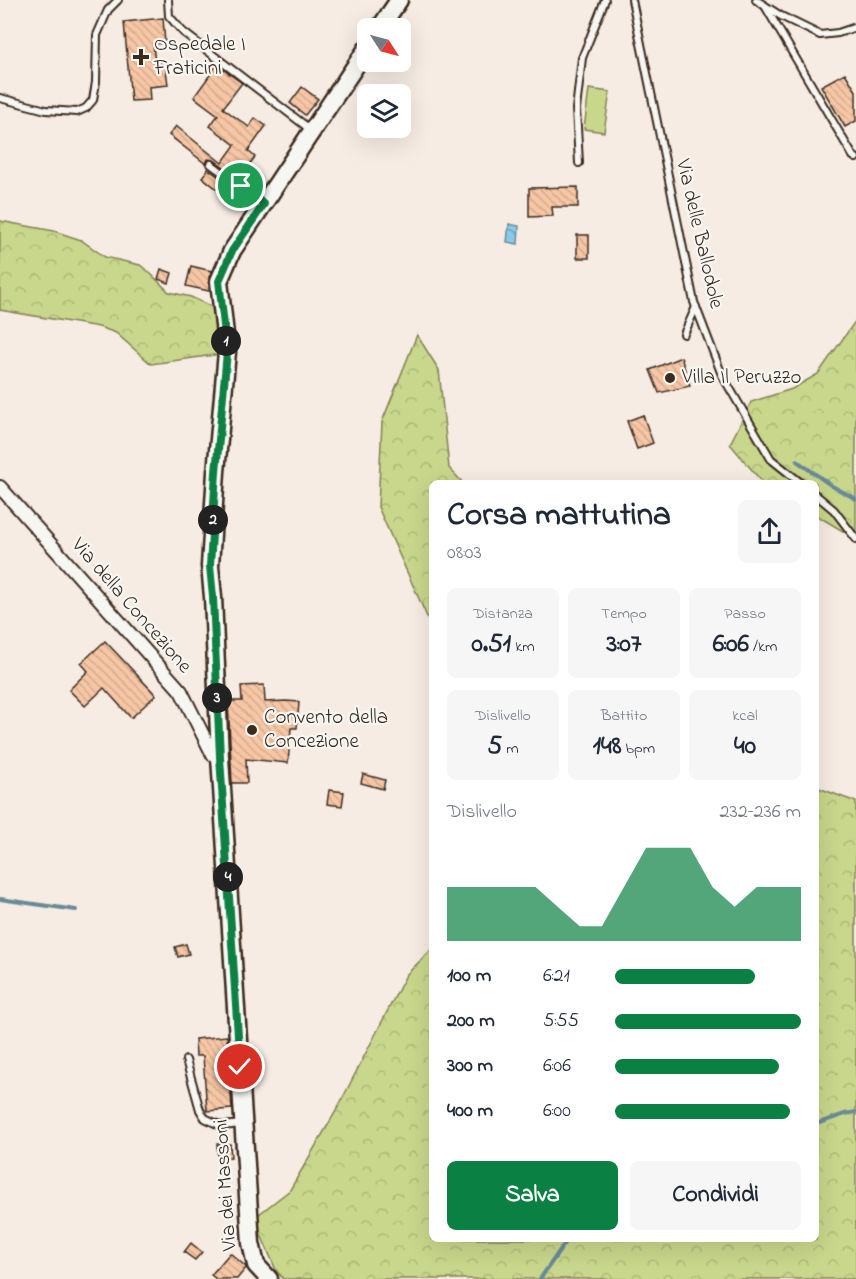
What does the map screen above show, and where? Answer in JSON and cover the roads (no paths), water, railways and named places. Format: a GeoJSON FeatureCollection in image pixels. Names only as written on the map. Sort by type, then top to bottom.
{"type":"FeatureCollection","features":[{"type":"Feature","properties":{"kind":"street"},"geometry":{"type":"LineString","coordinates":[[387,18],[399,0]]}},
{"type":"Feature","properties":{"kind":"street","name":"Via dei Massoni"},"geometry":{"type":"LineString","coordinates":[[269,1279],[256,1265],[251,1243],[210,566],[227,352],[219,281],[232,251],[357,63]]}},
{"type":"Feature","properties":{"kind":"street","name":"Via della Concezione"},"geometry":{"type":"LineString","coordinates":[[0,487],[181,692],[213,755],[220,757]]}},
{"type":"Feature","properties":{"kind":"lane"},"geometry":{"type":"LineString","coordinates":[[0,98],[46,110],[77,112],[86,108],[93,100],[96,82],[97,35],[108,10],[118,0]]}},
{"type":"Feature","properties":{"kind":"lane"},"geometry":{"type":"LineString","coordinates":[[168,0],[169,16],[183,32],[312,130]]}},
{"type":"Feature","properties":{"kind":"lane"},"geometry":{"type":"LineString","coordinates":[[579,163],[576,109],[582,58],[604,0]]}},
{"type":"Feature","properties":{"kind":"lane","name":"Via delle Ballodole"},"geometry":{"type":"LineString","coordinates":[[632,0],[696,307],[722,375],[771,459],[797,480]]}},
{"type":"Feature","properties":{"kind":"lane"},"geometry":{"type":"LineString","coordinates":[[756,0],[819,35],[838,33],[856,27]]}},
{"type":"Feature","properties":{"kind":"lane"},"geometry":{"type":"LineString","coordinates":[[765,6],[856,158]]}},
{"type":"Feature","properties":{"kind":"lane"},"geometry":{"type":"LineString","coordinates":[[211,164],[264,204]]}},
{"type":"Feature","properties":{"kind":"lane"},"geometry":{"type":"LineString","coordinates":[[684,334],[696,307]]}},
{"type":"Feature","properties":{"kind":"lane"},"geometry":{"type":"LineString","coordinates":[[819,498],[834,510],[856,539]]}},
{"type":"Feature","properties":{"kind":"lane"},"geometry":{"type":"LineString","coordinates":[[186,1060],[200,1110],[205,1118],[221,1126],[244,1124]]}},
{"type":"Feature","properties":{"kind":"water"},"geometry":{"type":"Polygon","coordinates":[[[509,224],[519,226],[518,244],[507,242],[509,224]]]}},
{"type":"Feature","properties":{"kind":"waterway"},"geometry":{"type":"LineString","coordinates":[[797,461],[832,486],[856,499]]}},
{"type":"Feature","properties":{"kind":"waterway"},"geometry":{"type":"LineString","coordinates":[[0,899],[76,910]]}},
{"type":"Feature","properties":{"kind":"waterway"},"geometry":{"type":"LineString","coordinates":[[819,1123],[856,1112]]}},
{"type":"Feature","properties":{"kind":"waterway"},"geometry":{"type":"LineString","coordinates":[[540,1279],[566,1242]]}},
{"type":"Feature","properties":{"kind":"place","name":"Ospedale I Fraticini"},"geometry":{"type":"Point","coordinates":[141,57]}},
{"type":"Feature","properties":{"kind":"place","name":"Villa Il Peruzzo"},"geometry":{"type":"Point","coordinates":[670,378]}},
{"type":"Feature","properties":{"kind":"place","name":"Convento della Concezione"},"geometry":{"type":"Point","coordinates":[252,730]}}]}
